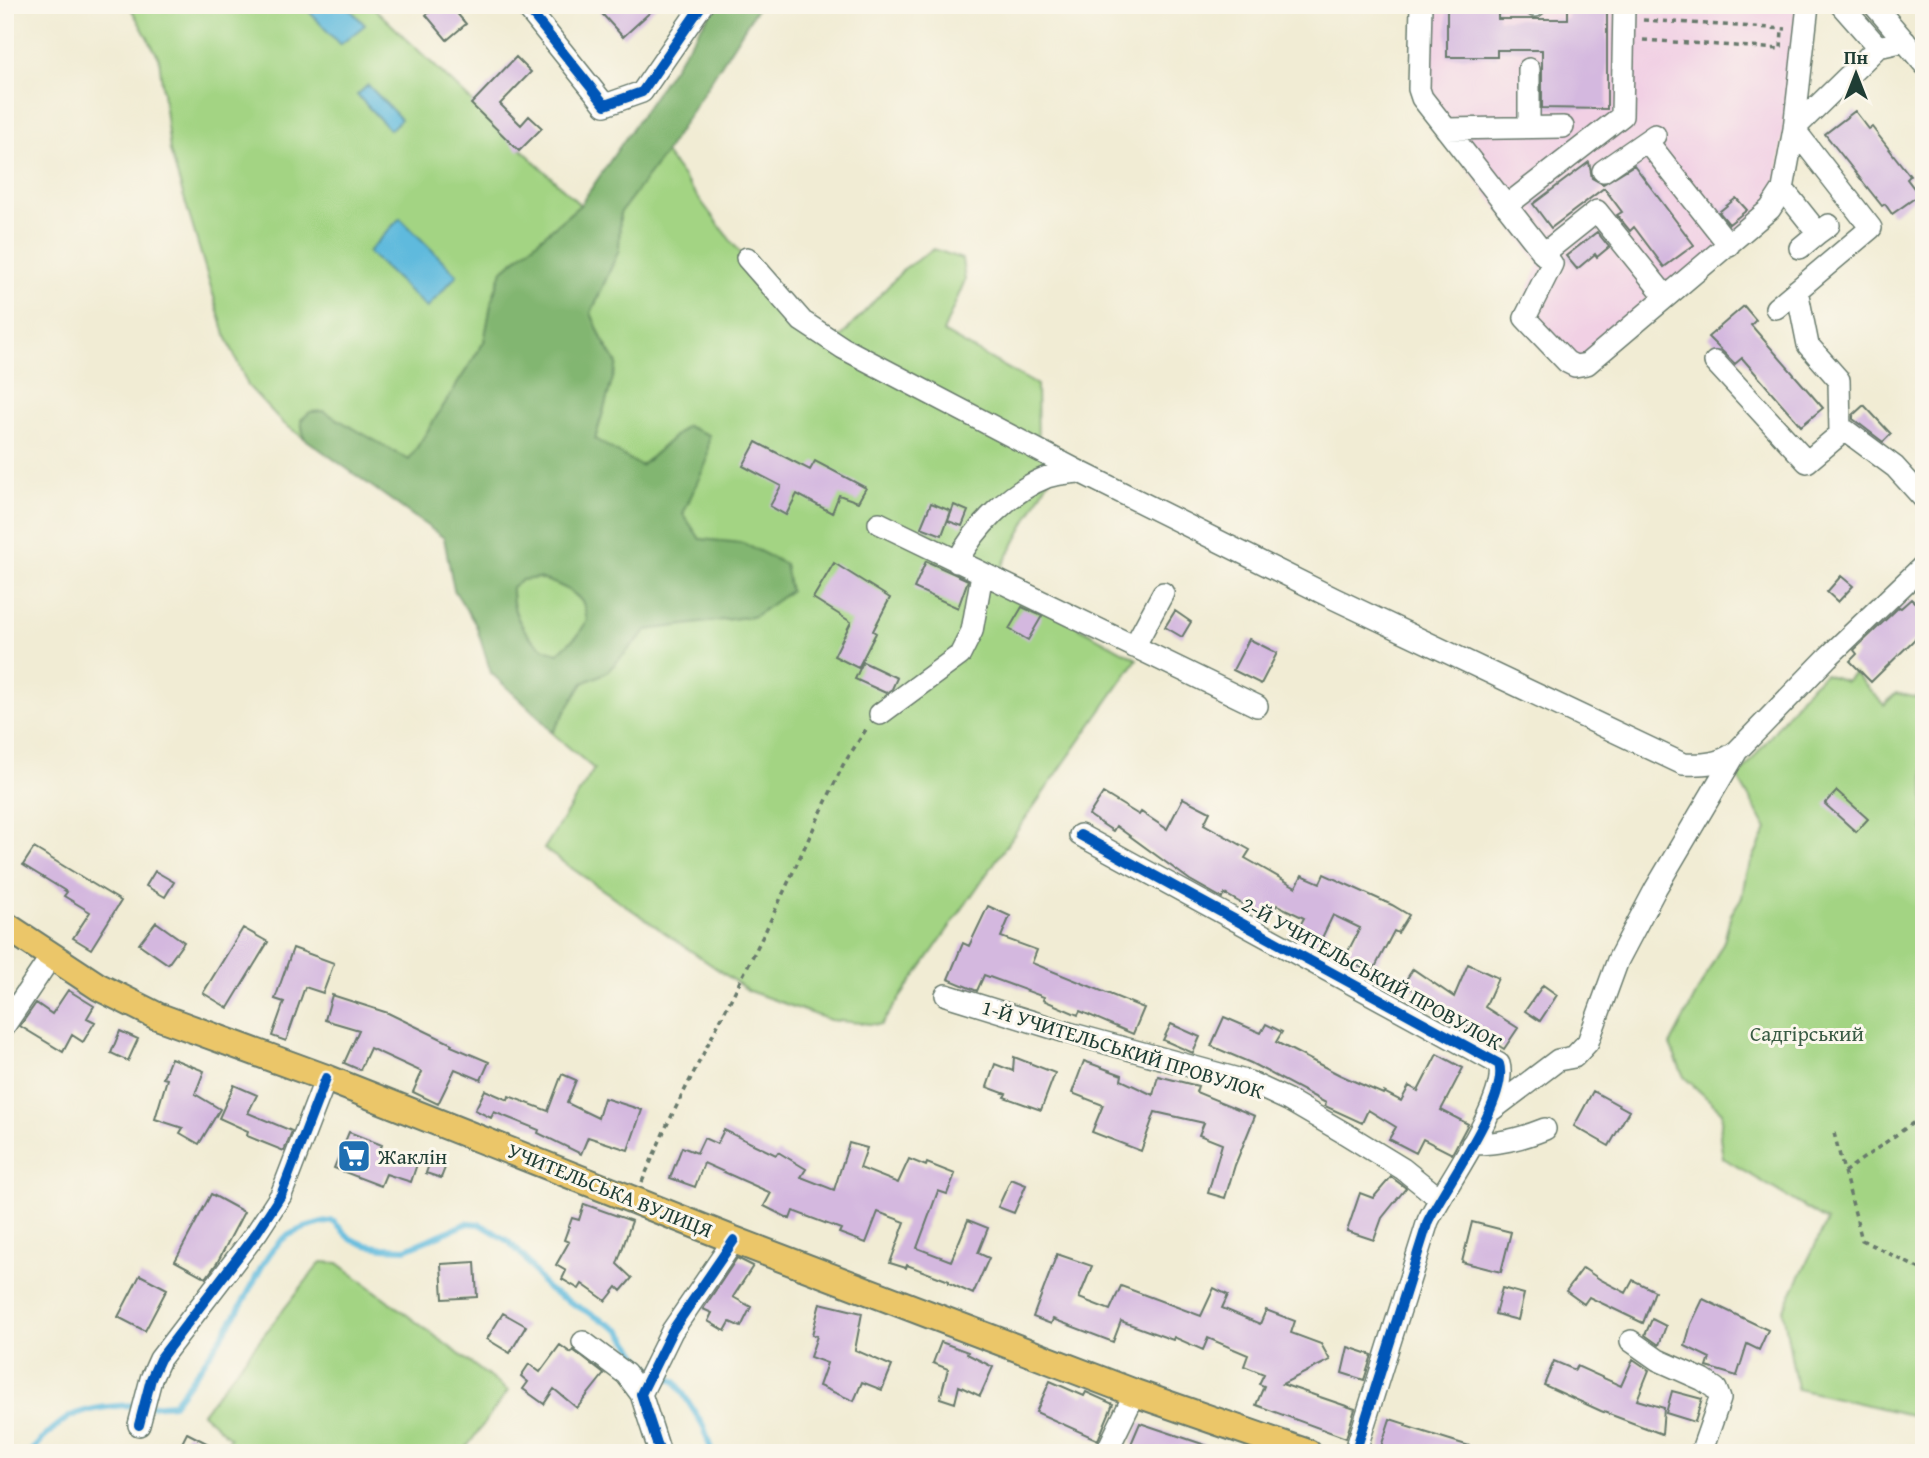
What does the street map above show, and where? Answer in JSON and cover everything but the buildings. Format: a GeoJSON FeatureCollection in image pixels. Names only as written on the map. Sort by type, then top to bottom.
{"type":"FeatureCollection","features":[{"type":"Feature","properties":{"kind":"main road","name":"УЧИТЕЛЬСЬКА ВУЛИЦЯ"},"geometry":{"type":"LineString","coordinates":[[5,925],[99,987],[157,1016],[326,1078],[734,1240],[1135,1393],[1308,1453]]}},
{"type":"Feature","properties":{"kind":"street"},"geometry":{"type":"LineString","coordinates":[[525,5],[605,105],[642,92],[702,5]]}},
{"type":"Feature","properties":{"kind":"street"},"geometry":{"type":"LineString","coordinates":[[1421,5],[1419,89],[1423,99],[1552,264],[1525,318],[1567,362],[1575,366],[1587,364],[1666,297],[1699,262],[1729,245],[1770,209],[1783,189],[1794,129],[1808,5]]}},
{"type":"Feature","properties":{"kind":"street"},"geometry":{"type":"LineString","coordinates":[[1841,5],[1878,47]]}},
{"type":"Feature","properties":{"kind":"street"},"geometry":{"type":"LineString","coordinates":[[1874,5],[1924,64]]}},
{"type":"Feature","properties":{"kind":"street"},"geometry":{"type":"LineString","coordinates":[[1506,206],[1622,116],[1623,21]]}},
{"type":"Feature","properties":{"kind":"street"},"geometry":{"type":"LineString","coordinates":[[1794,129],[1878,47],[1905,41]]}},
{"type":"Feature","properties":{"kind":"street"},"geometry":{"type":"LineString","coordinates":[[1529,69],[1529,127]]}},
{"type":"Feature","properties":{"kind":"street"},"geometry":{"type":"LineString","coordinates":[[1446,129],[1563,127]]}},
{"type":"Feature","properties":{"kind":"street"},"geometry":{"type":"LineString","coordinates":[[1776,308],[1871,228],[1794,129]]}},
{"type":"Feature","properties":{"kind":"street"},"geometry":{"type":"LineString","coordinates":[[1603,171],[1651,138],[1694,212],[1729,245]]}},
{"type":"Feature","properties":{"kind":"street"},"geometry":{"type":"LineString","coordinates":[[1783,189],[1824,229],[1800,248]]}},
{"type":"Feature","properties":{"kind":"street"},"geometry":{"type":"LineString","coordinates":[[1544,254],[1597,211],[1666,297]]}},
{"type":"Feature","properties":{"kind":"street"},"geometry":{"type":"LineString","coordinates":[[747,258],[802,321],[821,336],[1080,472],[1335,600],[1683,764],[1700,765],[1726,759],[1737,751],[1828,657],[1924,565]]}},
{"type":"Feature","properties":{"kind":"street"},"geometry":{"type":"LineString","coordinates":[[1797,290],[1801,351],[1839,380],[1840,434]]}},
{"type":"Feature","properties":{"kind":"street"},"geometry":{"type":"LineString","coordinates":[[1715,362],[1807,462],[1845,430],[1895,467],[1924,499]]}},
{"type":"Feature","properties":{"kind":"street"},"geometry":{"type":"LineString","coordinates":[[957,562],[966,545],[1000,508],[1048,477],[1080,472]]}},
{"type":"Feature","properties":{"kind":"street"},"geometry":{"type":"LineString","coordinates":[[878,523],[1257,706]]}},
{"type":"Feature","properties":{"kind":"street"},"geometry":{"type":"LineString","coordinates":[[880,714],[960,655],[972,631],[982,574]]}},
{"type":"Feature","properties":{"kind":"street"},"geometry":{"type":"LineString","coordinates":[[1134,647],[1163,593]]}},
{"type":"Feature","properties":{"kind":"street"},"geometry":{"type":"LineString","coordinates":[[1488,1114],[1558,1060],[1574,1057],[1588,1042],[1618,960],[1656,888],[1737,751]]}},
{"type":"Feature","properties":{"kind":"street","name":"2-Й УЧИТЕЛЬСЬКИЙ ПРОВУЛОК"},"geometry":{"type":"LineString","coordinates":[[1080,835],[1500,1064],[1500,1087],[1488,1114],[1439,1198],[1421,1240],[1355,1453]]}},
{"type":"Feature","properties":{"kind":"street"},"geometry":{"type":"LineString","coordinates":[[5,1025],[52,955]]}},
{"type":"Feature","properties":{"kind":"street","name":"1-Й УЧИТЕЛЬСЬКИЙ ПРОВУЛОК"},"geometry":{"type":"LineString","coordinates":[[946,995],[1069,1033],[1249,1083],[1288,1101],[1357,1141],[1403,1169],[1439,1198]]}},
{"type":"Feature","properties":{"kind":"street"},"geometry":{"type":"LineString","coordinates":[[139,1425],[151,1379],[160,1359],[257,1232],[281,1195],[326,1078]]}},
{"type":"Feature","properties":{"kind":"street"},"geometry":{"type":"LineString","coordinates":[[1472,1144],[1497,1144],[1545,1129]]}},
{"type":"Feature","properties":{"kind":"street"},"geometry":{"type":"LineString","coordinates":[[660,1453],[648,1378],[672,1331],[734,1240]]}},
{"type":"Feature","properties":{"kind":"street"},"geometry":{"type":"LineString","coordinates":[[1631,1340],[1658,1360],[1703,1380],[1716,1390],[1720,1399],[1701,1453]]}},
{"type":"Feature","properties":{"kind":"street"},"geometry":{"type":"LineString","coordinates":[[583,1342],[626,1374],[648,1378]]}},
{"type":"Feature","properties":{"kind":"street"},"geometry":{"type":"LineString","coordinates":[[1106,1453],[1135,1393]]}},
{"type":"Feature","properties":{"kind":"path"},"geometry":{"type":"LineString","coordinates":[[1623,21],[1781,49],[1782,28]]}},
{"type":"Feature","properties":{"kind":"path"},"geometry":{"type":"LineString","coordinates":[[1623,21],[1805,30]]}},
{"type":"Feature","properties":{"kind":"path"},"geometry":{"type":"LineString","coordinates":[[634,1200],[665,1129],[766,930],[843,765],[861,735],[880,714]]}},
{"type":"Feature","properties":{"kind":"path"},"geometry":{"type":"LineString","coordinates":[[1844,1172],[1924,1115]]}},
{"type":"Feature","properties":{"kind":"path"},"geometry":{"type":"LineString","coordinates":[[1834,1133],[1861,1240],[1924,1271]]}},
{"type":"Feature","properties":{"kind":"shaded area"},"geometry":{"type":"Polygon","coordinates":[[[1418,5],[1637,5],[1638,8],[1643,5],[1800,5],[1772,216],[1571,381],[1515,319],[1539,264],[1416,99],[1418,5]]]}},
{"type":"Feature","properties":{"kind":"green space"},"geometry":{"type":"Polygon","coordinates":[[[129,5],[306,5],[365,25],[346,5],[371,5],[580,205],[502,271],[492,300],[484,342],[409,460],[323,411],[301,420],[304,438],[283,423],[248,386],[225,334],[170,151],[159,58],[129,5]]]}},
{"type":"Feature","properties":{"kind":"green space"},"geometry":{"type":"Polygon","coordinates":[[[716,5],[759,5],[665,153],[620,213],[619,250],[591,313],[617,364],[595,439],[641,466],[686,426],[709,435],[707,461],[683,514],[700,539],[743,543],[785,564],[790,591],[755,616],[647,630],[607,672],[583,683],[552,733],[538,716],[491,673],[476,625],[454,590],[444,538],[304,438],[301,420],[310,412],[323,411],[409,460],[484,342],[492,300],[502,271],[580,205],[716,5]],[[538,578],[522,580],[512,587],[514,608],[530,637],[548,650],[558,653],[579,634],[587,620],[586,614],[583,603],[574,594],[538,578]]]}},
{"type":"Feature","properties":{"kind":"green space"},"geometry":{"type":"Polygon","coordinates":[[[665,153],[734,245],[795,319],[840,338],[905,268],[934,249],[962,259],[965,280],[943,332],[1037,385],[1038,446],[1061,457],[994,581],[1137,659],[881,1025],[830,1020],[749,991],[544,849],[594,769],[552,733],[583,683],[607,672],[647,630],[679,625],[743,544],[700,539],[683,514],[692,490],[686,426],[641,466],[595,440],[617,364],[591,313],[619,250],[620,213],[665,153]]]}},
{"type":"Feature","properties":{"kind":"green space"},"geometry":{"type":"Polygon","coordinates":[[[538,578],[568,590],[583,603],[587,620],[579,634],[558,654],[538,645],[530,637],[518,619],[512,598],[512,587],[522,580],[538,578]]]}},
{"type":"Feature","properties":{"kind":"green space","name":"Садгірський"},"geometry":{"type":"Polygon","coordinates":[[[1854,673],[1884,705],[1896,693],[1914,697],[1924,695],[1924,1418],[1797,1389],[1783,1311],[1827,1221],[1723,1158],[1720,1137],[1722,1112],[1684,1077],[1670,1045],[1724,941],[1731,914],[1742,897],[1746,873],[1767,829],[1738,778],[1804,693],[1824,674],[1846,681],[1854,673]]]}},
{"type":"Feature","properties":{"kind":"green space"},"geometry":{"type":"Polygon","coordinates":[[[321,1262],[338,1263],[508,1391],[466,1448],[472,1453],[221,1453],[230,1438],[202,1413],[321,1262]]]}},
{"type":"Feature","properties":{"kind":"water"},"geometry":{"type":"Polygon","coordinates":[[[346,5],[365,25],[340,45],[304,6],[346,5]]]}},
{"type":"Feature","properties":{"kind":"water"},"geometry":{"type":"Polygon","coordinates":[[[368,85],[401,119],[390,130],[357,95],[368,85]]]}},
{"type":"Feature","properties":{"kind":"water"},"geometry":{"type":"Polygon","coordinates":[[[400,218],[457,275],[427,308],[368,252],[400,218]]]}},
{"type":"Feature","properties":{"kind":"waterway"},"geometry":{"type":"LineString","coordinates":[[149,1406],[173,1404],[224,1332],[270,1254],[288,1236],[306,1227],[333,1221],[351,1239],[366,1245],[406,1249],[468,1223],[479,1224],[509,1242],[524,1257],[547,1289],[621,1331],[644,1364],[676,1382],[704,1427],[712,1453]]}},
{"type":"Feature","properties":{"kind":"waterway"},"geometry":{"type":"LineString","coordinates":[[29,1453],[54,1428],[71,1416],[94,1409],[137,1405]]}},
{"type":"Feature","properties":{"kind":"cycle path"},"geometry":{"type":"LineString","coordinates":[[525,5],[605,105],[642,92],[702,5]]}},
{"type":"Feature","properties":{"kind":"cycle path"},"geometry":{"type":"LineString","coordinates":[[1080,835],[1499,1064],[1500,1079],[1486,1120],[1428,1221],[1355,1453]]}},
{"type":"Feature","properties":{"kind":"cycle path"},"geometry":{"type":"LineString","coordinates":[[139,1425],[151,1379],[160,1359],[257,1232],[281,1195],[326,1078]]}},
{"type":"Feature","properties":{"kind":"cycle path"},"geometry":{"type":"LineString","coordinates":[[660,1453],[641,1394],[672,1331],[734,1240]]}},
{"type":"Feature","properties":{"kind":"place","name":"Жаклін"},"geometry":{"type":"Point","coordinates":[354,1156]}}]}
